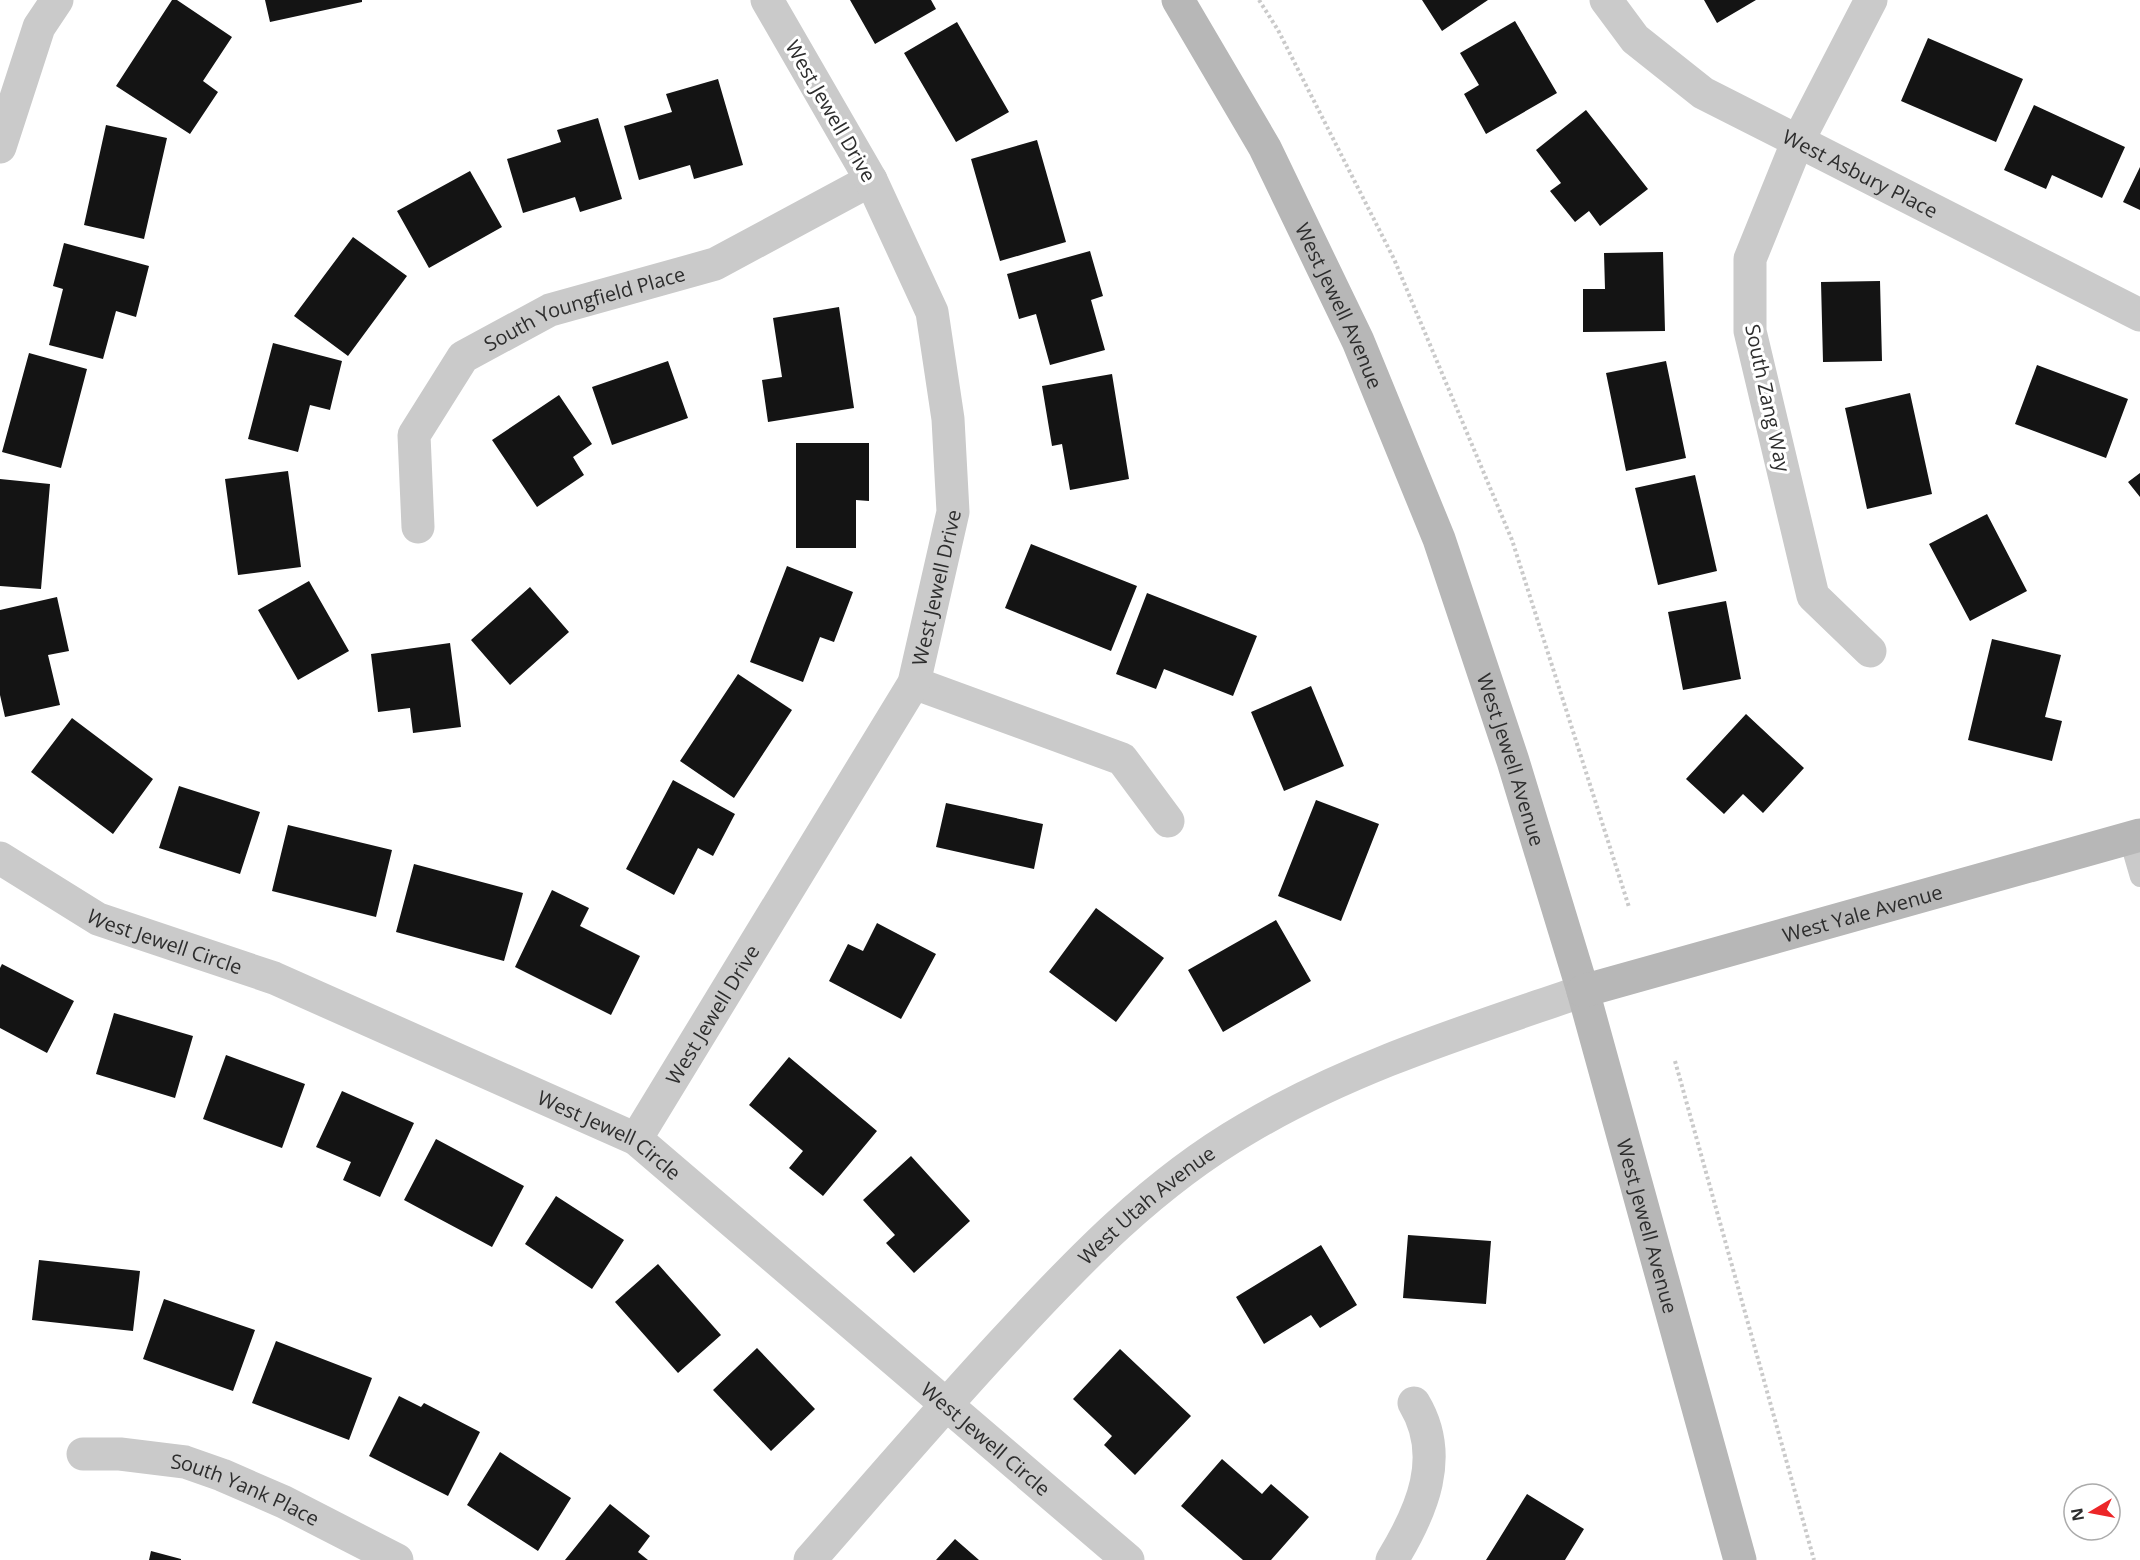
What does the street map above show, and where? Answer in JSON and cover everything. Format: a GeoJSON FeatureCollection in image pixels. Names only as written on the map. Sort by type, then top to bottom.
{"type":"FeatureCollection","features":[{"type":"Feature","properties":{"kind":"main road","name":"West Jewell Avenue"},"geometry":{"type":"LineString","coordinates":[[1178,0],[1270,159],[1358,340],[1435,528],[1513,760],[1583,991],[1740,1560]]}},
{"type":"Feature","properties":{"kind":"main road","name":"West Yale Avenue"},"geometry":{"type":"LineString","coordinates":[[1583,991],[2134,837]]}},
{"type":"Feature","properties":{"kind":"street"},"geometry":{"type":"LineString","coordinates":[[0,147],[39,27],[57,0]]}},
{"type":"Feature","properties":{"kind":"street","name":"West Jewell Drive"},"geometry":{"type":"LineString","coordinates":[[636,1139],[914,683],[953,512],[948,419],[932,312],[871,180],[767,0]]}},
{"type":"Feature","properties":{"kind":"street","name":"West Asbury Place"},"geometry":{"type":"LineString","coordinates":[[1606,0],[1635,39],[1703,93],[1797,143],[2140,315]]}},
{"type":"Feature","properties":{"kind":"street","name":"South Zang Way"},"geometry":{"type":"LineString","coordinates":[[1870,651],[1813,596],[1750,331],[1750,259],[1797,143],[1871,0]]}},
{"type":"Feature","properties":{"kind":"street","name":"South Youngfield Place"},"geometry":{"type":"LineString","coordinates":[[418,527],[414,435],[463,357],[550,310],[715,264],[871,180]]}},
{"type":"Feature","properties":{"kind":"street"},"geometry":{"type":"LineString","coordinates":[[914,683],[1122,759],[1168,821]]}},
{"type":"Feature","properties":{"kind":"street","name":"West Jewell Circle"},"geometry":{"type":"LineString","coordinates":[[0,858],[98,919],[274,978],[636,1139],[1128,1560]]}},
{"type":"Feature","properties":{"kind":"street","name":"West Utah Avenue"},"geometry":{"type":"LineString","coordinates":[[810,1560],[946,1404],[1092,1248],[1138,1206],[1208,1153],[1255,1124],[1348,1075],[1399,1054],[1583,991]]}},
{"type":"Feature","properties":{"kind":"street"},"geometry":{"type":"LineString","coordinates":[[1392,1560],[1415,1521],[1426,1490],[1429,1440],[1423,1417],[1414,1402]]}},
{"type":"Feature","properties":{"kind":"street","name":"South Yank Place"},"geometry":{"type":"LineString","coordinates":[[83,1454],[120,1454],[185,1462],[222,1475],[284,1502],[397,1560]]}},
{"type":"Feature","properties":{"kind":"lane"},"geometry":{"type":"LineString","coordinates":[[2134,837],[2140,877]]}},
{"type":"Feature","properties":{"kind":"path"},"geometry":{"type":"LineString","coordinates":[[1259,0],[1278,30],[1394,259],[1512,540],[1629,907]]}},
{"type":"Feature","properties":{"kind":"path"},"geometry":{"type":"LineString","coordinates":[[1675,1061],[1814,1560]]}},
{"type":"Feature","properties":{"kind":"building"},"geometry":{"type":"Polygon","coordinates":[[[172,0],[177,0],[232,37],[203,81],[218,92],[190,134],[116,86],[172,0]]]}},
{"type":"Feature","properties":{"kind":"building"},"geometry":{"type":"Polygon","coordinates":[[[265,0],[362,0],[362,2],[270,22],[265,0]]]}},
{"type":"Feature","properties":{"kind":"building"},"geometry":{"type":"Polygon","coordinates":[[[850,0],[931,0],[936,9],[875,44],[850,0]]]}},
{"type":"Feature","properties":{"kind":"building"},"geometry":{"type":"Polygon","coordinates":[[[1422,0],[1488,0],[1442,31],[1422,0]]]}},
{"type":"Feature","properties":{"kind":"building"},"geometry":{"type":"Polygon","coordinates":[[[1704,0],[1756,0],[1717,23],[1704,0]]]}},
{"type":"Feature","properties":{"kind":"building"},"geometry":{"type":"Polygon","coordinates":[[[1515,21],[1557,93],[1486,134],[1464,94],[1479,85],[1460,53],[1515,21]]]}},
{"type":"Feature","properties":{"kind":"building"},"geometry":{"type":"Polygon","coordinates":[[[957,22],[1009,112],[956,142],[904,53],[957,22]]]}},
{"type":"Feature","properties":{"kind":"building"},"geometry":{"type":"Polygon","coordinates":[[[1928,38],[2023,79],[1996,142],[1901,101],[1928,38]]]}},
{"type":"Feature","properties":{"kind":"building"},"geometry":{"type":"Polygon","coordinates":[[[718,79],[743,165],[694,179],[690,165],[639,180],[624,126],[672,112],[666,94],[718,79]]]}},
{"type":"Feature","properties":{"kind":"building"},"geometry":{"type":"Polygon","coordinates":[[[2034,105],[2125,147],[2102,198],[2052,175],[2046,189],[2004,170],[2034,105]]]}},
{"type":"Feature","properties":{"kind":"building"},"geometry":{"type":"Polygon","coordinates":[[[1586,110],[1648,189],[1600,226],[1589,211],[1575,222],[1550,191],[1561,183],[1536,150],[1586,110]]]}},
{"type":"Feature","properties":{"kind":"building"},"geometry":{"type":"Polygon","coordinates":[[[598,118],[622,199],[580,212],[575,197],[523,213],[507,159],[561,142],[557,130],[598,118]]]}},
{"type":"Feature","properties":{"kind":"building"},"geometry":{"type":"Polygon","coordinates":[[[106,125],[167,138],[144,239],[84,225],[106,125]]]}},
{"type":"Feature","properties":{"kind":"building"},"geometry":{"type":"Polygon","coordinates":[[[1037,140],[1066,242],[1000,261],[971,159],[1037,140]]]}},
{"type":"Feature","properties":{"kind":"building"},"geometry":{"type":"Polygon","coordinates":[[[2140,167],[2140,210],[2123,202],[2140,167]]]}},
{"type":"Feature","properties":{"kind":"building"},"geometry":{"type":"Polygon","coordinates":[[[470,171],[502,227],[429,268],[397,211],[470,171]]]}},
{"type":"Feature","properties":{"kind":"building"},"geometry":{"type":"Polygon","coordinates":[[[353,237],[407,276],[348,356],[294,316],[353,237]]]}},
{"type":"Feature","properties":{"kind":"building"},"geometry":{"type":"Polygon","coordinates":[[[64,243],[149,266],[136,317],[116,311],[103,359],[49,345],[63,289],[53,286],[64,243]]]}},
{"type":"Feature","properties":{"kind":"building"},"geometry":{"type":"Polygon","coordinates":[[[1090,251],[1103,296],[1091,300],[1105,350],[1050,365],[1036,314],[1019,319],[1007,274],[1090,251]]]}},
{"type":"Feature","properties":{"kind":"building"},"geometry":{"type":"Polygon","coordinates":[[[1663,252],[1665,331],[1583,332],[1583,289],[1605,289],[1604,253],[1663,252]]]}},
{"type":"Feature","properties":{"kind":"building"},"geometry":{"type":"Polygon","coordinates":[[[1880,281],[1882,361],[1823,362],[1821,282],[1880,281]]]}},
{"type":"Feature","properties":{"kind":"building"},"geometry":{"type":"Polygon","coordinates":[[[839,307],[854,408],[768,422],[762,380],[782,377],[773,318],[839,307]]]}},
{"type":"Feature","properties":{"kind":"building"},"geometry":{"type":"Polygon","coordinates":[[[273,343],[342,361],[330,410],[310,405],[298,452],[248,439],[273,343]]]}},
{"type":"Feature","properties":{"kind":"building"},"geometry":{"type":"Polygon","coordinates":[[[29,353],[87,369],[61,468],[2,452],[29,353]]]}},
{"type":"Feature","properties":{"kind":"building"},"geometry":{"type":"Polygon","coordinates":[[[668,361],[688,418],[612,445],[592,387],[668,361]]]}},
{"type":"Feature","properties":{"kind":"building"},"geometry":{"type":"Polygon","coordinates":[[[1666,361],[1686,458],[1626,471],[1606,373],[1666,361]]]}},
{"type":"Feature","properties":{"kind":"building"},"geometry":{"type":"Polygon","coordinates":[[[2037,365],[2128,399],[2106,458],[2015,424],[2037,365]]]}},
{"type":"Feature","properties":{"kind":"building"},"geometry":{"type":"Polygon","coordinates":[[[1112,374],[1129,479],[1070,490],[1062,444],[1052,446],[1042,386],[1112,374]]]}},
{"type":"Feature","properties":{"kind":"building"},"geometry":{"type":"Polygon","coordinates":[[[1910,393],[1932,494],[1867,509],[1845,408],[1910,393]]]}},
{"type":"Feature","properties":{"kind":"building"},"geometry":{"type":"Polygon","coordinates":[[[559,395],[592,444],[573,457],[584,475],[537,507],[492,440],[559,395]]]}},
{"type":"Feature","properties":{"kind":"building"},"geometry":{"type":"Polygon","coordinates":[[[796,443],[869,443],[869,501],[856,500],[856,548],[796,548],[796,443]]]}},
{"type":"Feature","properties":{"kind":"building"},"geometry":{"type":"Polygon","coordinates":[[[288,471],[301,567],[238,575],[225,479],[288,471]]]}},
{"type":"Feature","properties":{"kind":"building"},"geometry":{"type":"Polygon","coordinates":[[[2140,473],[2140,497],[2128,482],[2140,473]]]}},
{"type":"Feature","properties":{"kind":"building"},"geometry":{"type":"Polygon","coordinates":[[[1695,475],[1717,571],[1658,585],[1635,488],[1695,475]]]}},
{"type":"Feature","properties":{"kind":"building"},"geometry":{"type":"Polygon","coordinates":[[[0,479],[50,484],[41,589],[0,586],[0,479]]]}},
{"type":"Feature","properties":{"kind":"building"},"geometry":{"type":"Polygon","coordinates":[[[1987,514],[2027,591],[1970,621],[1929,544],[1987,514]]]}},
{"type":"Feature","properties":{"kind":"building"},"geometry":{"type":"Polygon","coordinates":[[[1031,544],[1137,586],[1111,651],[1005,608],[1031,544]]]}},
{"type":"Feature","properties":{"kind":"building"},"geometry":{"type":"Polygon","coordinates":[[[787,566],[853,592],[834,642],[820,637],[803,682],[750,662],[787,566]]]}},
{"type":"Feature","properties":{"kind":"building"},"geometry":{"type":"Polygon","coordinates":[[[309,581],[349,651],[298,680],[258,610],[309,581]]]}},
{"type":"Feature","properties":{"kind":"building"},"geometry":{"type":"Polygon","coordinates":[[[530,587],[569,632],[510,685],[471,640],[530,587]]]}},
{"type":"Feature","properties":{"kind":"building"},"geometry":{"type":"Polygon","coordinates":[[[1147,593],[1257,636],[1233,696],[1164,669],[1156,689],[1116,674],[1147,593]]]}},
{"type":"Feature","properties":{"kind":"building"},"geometry":{"type":"Polygon","coordinates":[[[57,597],[69,651],[48,655],[60,705],[5,717],[0,695],[0,610],[57,597]]]}},
{"type":"Feature","properties":{"kind":"building"},"geometry":{"type":"Polygon","coordinates":[[[1726,601],[1741,679],[1683,690],[1668,612],[1726,601]]]}},
{"type":"Feature","properties":{"kind":"building"},"geometry":{"type":"Polygon","coordinates":[[[1992,639],[2061,655],[2045,717],[2062,721],[2052,761],[1968,740],[1992,639]]]}},
{"type":"Feature","properties":{"kind":"building"},"geometry":{"type":"Polygon","coordinates":[[[450,643],[461,727],[413,733],[410,708],[378,712],[371,654],[450,643]]]}},
{"type":"Feature","properties":{"kind":"building"},"geometry":{"type":"Polygon","coordinates":[[[738,674],[792,710],[734,798],[680,761],[738,674]]]}},
{"type":"Feature","properties":{"kind":"building"},"geometry":{"type":"Polygon","coordinates":[[[1311,686],[1344,766],[1284,791],[1251,712],[1311,686]]]}},
{"type":"Feature","properties":{"kind":"building"},"geometry":{"type":"Polygon","coordinates":[[[1746,714],[1804,768],[1763,813],[1743,794],[1724,814],[1686,779],[1746,714]]]}},
{"type":"Feature","properties":{"kind":"building"},"geometry":{"type":"Polygon","coordinates":[[[72,718],[153,779],[113,834],[31,772],[72,718]]]}},
{"type":"Feature","properties":{"kind":"building"},"geometry":{"type":"Polygon","coordinates":[[[673,780],[735,814],[713,856],[698,848],[674,895],[626,869],[673,780]]]}},
{"type":"Feature","properties":{"kind":"building"},"geometry":{"type":"Polygon","coordinates":[[[179,786],[260,812],[240,874],[159,848],[179,786]]]}},
{"type":"Feature","properties":{"kind":"building"},"geometry":{"type":"Polygon","coordinates":[[[1316,800],[1379,824],[1341,921],[1278,896],[1316,800]]]}},
{"type":"Feature","properties":{"kind":"building"},"geometry":{"type":"Polygon","coordinates":[[[946,803],[1043,824],[1034,869],[936,847],[946,803]]]}},
{"type":"Feature","properties":{"kind":"building"},"geometry":{"type":"Polygon","coordinates":[[[288,825],[392,850],[376,917],[272,891],[288,825]]]}},
{"type":"Feature","properties":{"kind":"building"},"geometry":{"type":"Polygon","coordinates":[[[414,864],[523,893],[504,961],[396,932],[414,864]]]}},
{"type":"Feature","properties":{"kind":"building"},"geometry":{"type":"Polygon","coordinates":[[[552,890],[589,908],[580,926],[640,956],[611,1015],[515,967],[552,890]]]}},
{"type":"Feature","properties":{"kind":"building"},"geometry":{"type":"Polygon","coordinates":[[[1096,908],[1164,958],[1116,1022],[1049,972],[1096,908]]]}},
{"type":"Feature","properties":{"kind":"building"},"geometry":{"type":"Polygon","coordinates":[[[1276,920],[1311,981],[1223,1032],[1188,970],[1276,920]]]}},
{"type":"Feature","properties":{"kind":"building"},"geometry":{"type":"Polygon","coordinates":[[[877,923],[936,954],[901,1019],[829,981],[848,944],[863,951],[877,923]]]}},
{"type":"Feature","properties":{"kind":"building"},"geometry":{"type":"Polygon","coordinates":[[[2,964],[74,1001],[47,1053],[0,1028],[0,968],[2,964]]]}},
{"type":"Feature","properties":{"kind":"building"},"geometry":{"type":"Polygon","coordinates":[[[114,1013],[193,1036],[175,1098],[96,1074],[114,1013]]]}},
{"type":"Feature","properties":{"kind":"building"},"geometry":{"type":"Polygon","coordinates":[[[226,1055],[305,1084],[282,1148],[203,1119],[226,1055]]]}},
{"type":"Feature","properties":{"kind":"building"},"geometry":{"type":"Polygon","coordinates":[[[789,1057],[877,1131],[823,1196],[789,1168],[803,1151],[749,1105],[789,1057]]]}},
{"type":"Feature","properties":{"kind":"building"},"geometry":{"type":"Polygon","coordinates":[[[342,1091],[414,1123],[380,1197],[343,1180],[351,1162],[316,1147],[342,1091]]]}},
{"type":"Feature","properties":{"kind":"building"},"geometry":{"type":"Polygon","coordinates":[[[436,1139],[524,1186],[492,1247],[404,1200],[436,1139]]]}},
{"type":"Feature","properties":{"kind":"building"},"geometry":{"type":"Polygon","coordinates":[[[911,1156],[970,1221],[914,1273],[886,1243],[895,1235],[863,1200],[911,1156]]]}},
{"type":"Feature","properties":{"kind":"building"},"geometry":{"type":"Polygon","coordinates":[[[556,1196],[624,1240],[592,1289],[525,1244],[556,1196]]]}},
{"type":"Feature","properties":{"kind":"building"},"geometry":{"type":"Polygon","coordinates":[[[1408,1235],[1491,1241],[1486,1304],[1403,1298],[1408,1235]]]}},
{"type":"Feature","properties":{"kind":"building"},"geometry":{"type":"Polygon","coordinates":[[[1321,1245],[1357,1305],[1320,1328],[1311,1315],[1264,1344],[1236,1297],[1321,1245]]]}},
{"type":"Feature","properties":{"kind":"building"},"geometry":{"type":"Polygon","coordinates":[[[39,1260],[140,1271],[133,1331],[32,1320],[39,1260]]]}},
{"type":"Feature","properties":{"kind":"building"},"geometry":{"type":"Polygon","coordinates":[[[658,1264],[721,1335],[678,1373],[615,1302],[658,1264]]]}},
{"type":"Feature","properties":{"kind":"building"},"geometry":{"type":"Polygon","coordinates":[[[164,1299],[255,1330],[233,1391],[143,1359],[164,1299]]]}},
{"type":"Feature","properties":{"kind":"building"},"geometry":{"type":"Polygon","coordinates":[[[276,1341],[372,1378],[349,1440],[252,1403],[276,1341]]]}},
{"type":"Feature","properties":{"kind":"building"},"geometry":{"type":"Polygon","coordinates":[[[757,1348],[815,1409],[771,1451],[713,1390],[757,1348]]]}},
{"type":"Feature","properties":{"kind":"building"},"geometry":{"type":"Polygon","coordinates":[[[1120,1349],[1191,1416],[1135,1475],[1104,1445],[1112,1436],[1073,1399],[1120,1349]]]}},
{"type":"Feature","properties":{"kind":"building"},"geometry":{"type":"Polygon","coordinates":[[[399,1396],[421,1407],[424,1403],[480,1432],[448,1496],[369,1456],[399,1396]]]}},
{"type":"Feature","properties":{"kind":"building"},"geometry":{"type":"Polygon","coordinates":[[[500,1452],[571,1498],[538,1551],[467,1505],[500,1452]]]}},
{"type":"Feature","properties":{"kind":"building"},"geometry":{"type":"Polygon","coordinates":[[[1222,1459],[1262,1494],[1271,1484],[1309,1517],[1271,1560],[1243,1560],[1181,1506],[1222,1459]]]}},
{"type":"Feature","properties":{"kind":"building"},"geometry":{"type":"Polygon","coordinates":[[[1527,1494],[1584,1529],[1565,1560],[1486,1560],[1527,1494]]]}},
{"type":"Feature","properties":{"kind":"building"},"geometry":{"type":"Polygon","coordinates":[[[610,1504],[650,1536],[638,1552],[648,1560],[565,1560],[610,1504]]]}},
{"type":"Feature","properties":{"kind":"building"},"geometry":{"type":"Polygon","coordinates":[[[955,1539],[979,1560],[936,1560],[955,1539]]]}},
{"type":"Feature","properties":{"kind":"building"},"geometry":{"type":"Polygon","coordinates":[[[151,1551],[181,1559],[181,1560],[149,1560],[151,1551]]]}}]}
